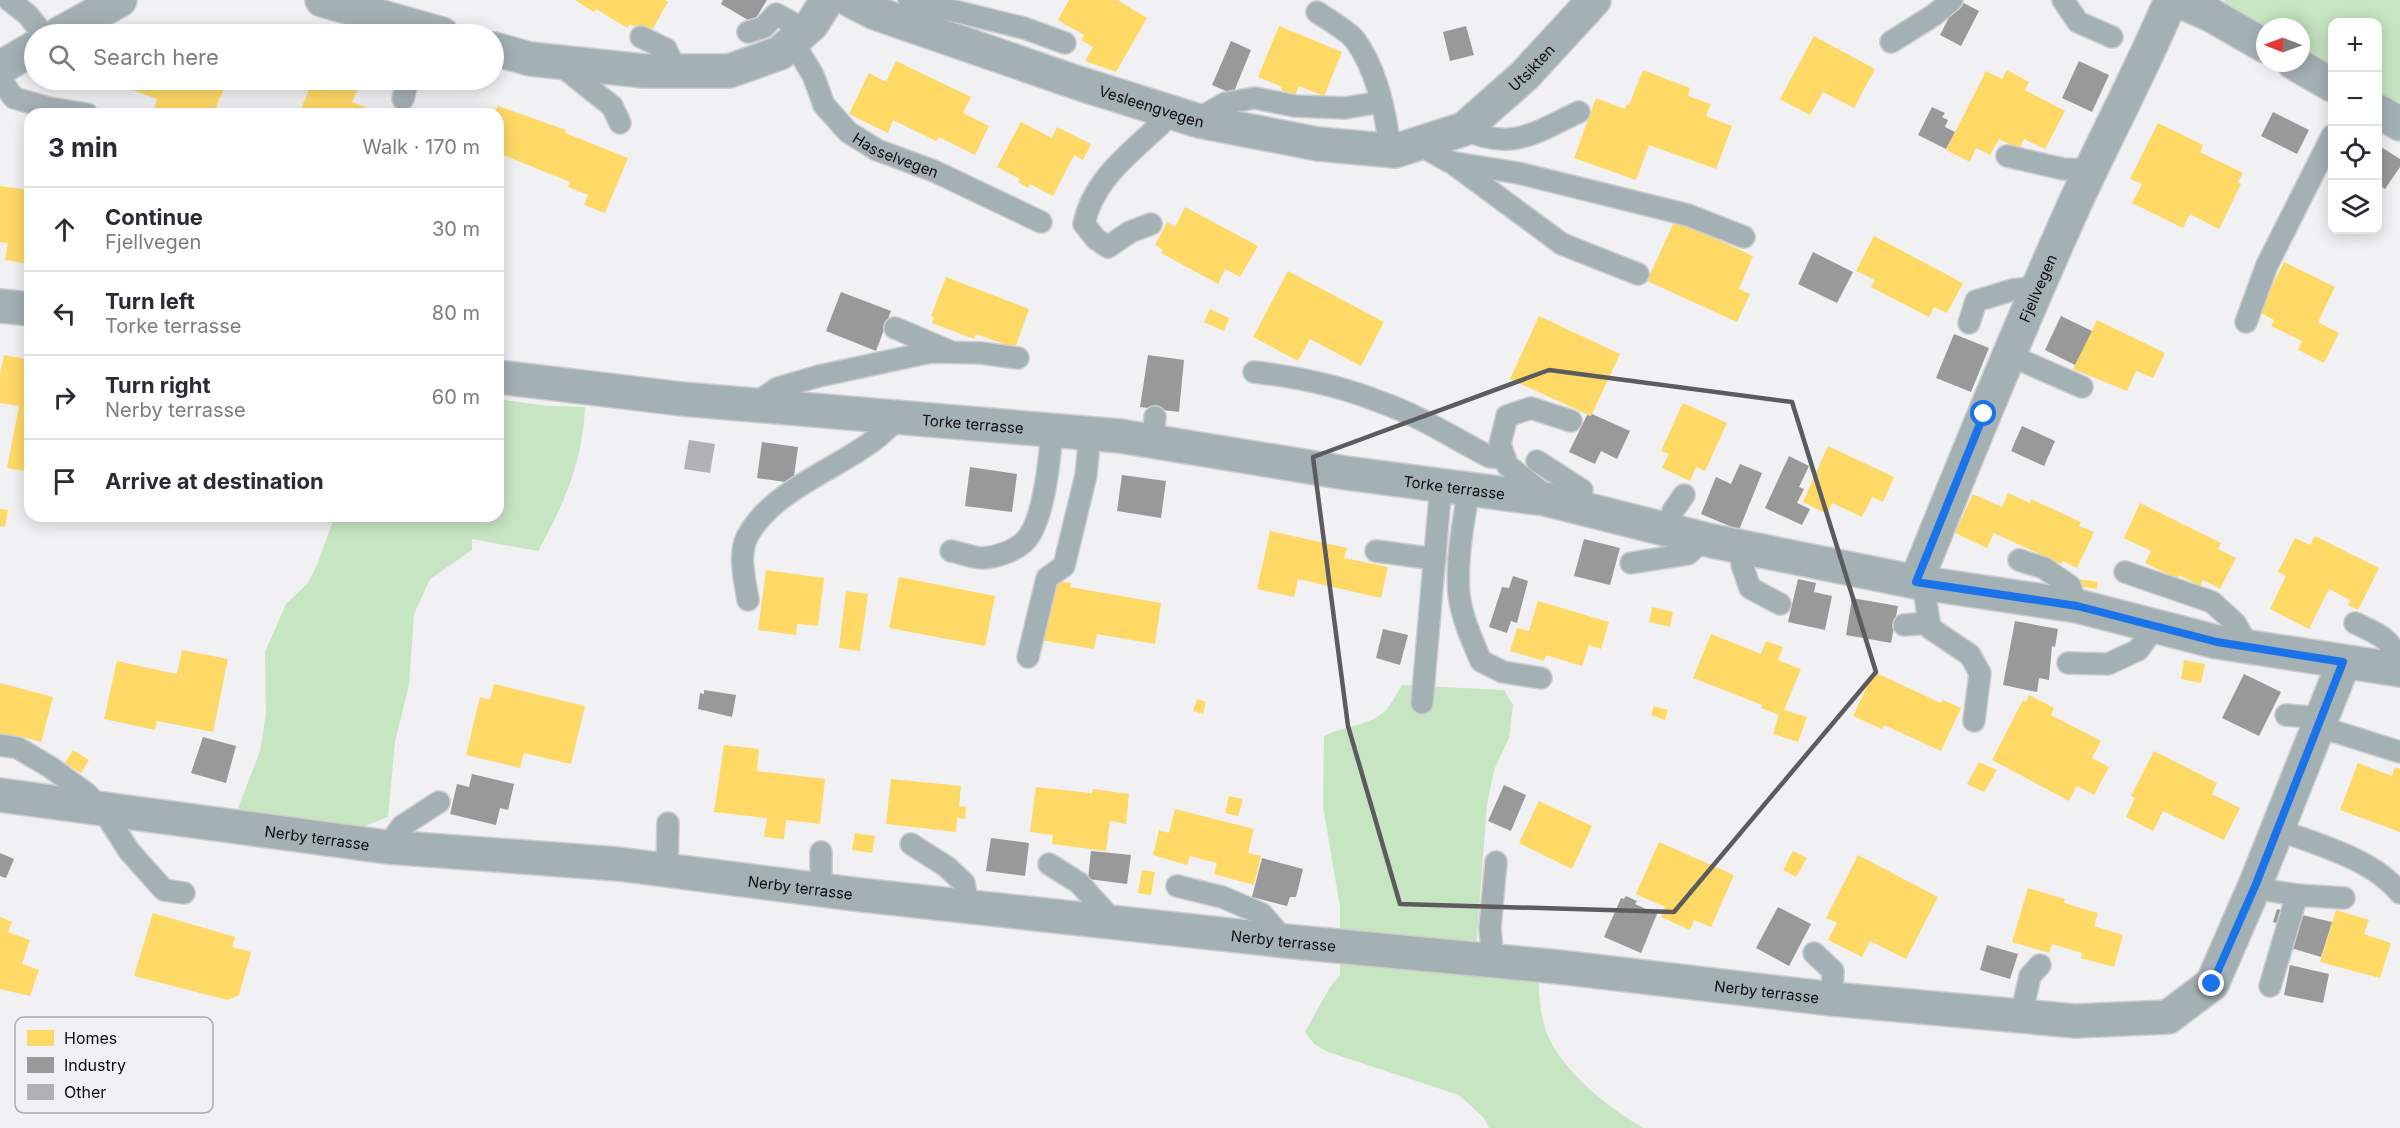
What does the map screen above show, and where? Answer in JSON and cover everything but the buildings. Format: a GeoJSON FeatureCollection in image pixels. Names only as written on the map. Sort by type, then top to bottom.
{"type":"FeatureCollection","features":[{"type":"Feature","properties":{"kind":"street"},"geometry":{"type":"LineString","coordinates":[[77,24],[120,0]]}},
{"type":"Feature","properties":{"kind":"street"},"geometry":{"type":"LineString","coordinates":[[322,0],[401,24]]}},
{"type":"Feature","properties":{"kind":"street"},"geometry":{"type":"LineString","coordinates":[[504,52],[530,59],[644,71],[729,71],[780,53],[799,36],[826,0]]}},
{"type":"Feature","properties":{"kind":"street","name":"Vesleengvegen"},"geometry":{"type":"LineString","coordinates":[[852,0],[875,13],[1078,83],[1184,116],[1318,144],[1404,147],[1464,129]]}},
{"type":"Feature","properties":{"kind":"street","name":"Utsikten"},"geometry":{"type":"LineString","coordinates":[[1464,129],[1525,75],[1594,0]]}},
{"type":"Feature","properties":{"kind":"street","name":"Fjellvegen"},"geometry":{"type":"LineString","coordinates":[[1919,583],[2009,355],[2171,0]]}},
{"type":"Feature","properties":{"kind":"street"},"geometry":{"type":"LineString","coordinates":[[2177,0],[2211,15],[2256,41]]}},
{"type":"Feature","properties":{"kind":"street"},"geometry":{"type":"LineString","coordinates":[[0,68],[24,54]]}},
{"type":"Feature","properties":{"kind":"street"},"geometry":{"type":"LineString","coordinates":[[2310,72],[2328,83]]}},
{"type":"Feature","properties":{"kind":"street"},"geometry":{"type":"LineString","coordinates":[[2382,113],[2400,124]]}},
{"type":"Feature","properties":{"kind":"street"},"geometry":{"type":"LineString","coordinates":[[0,306],[24,308]]}},
{"type":"Feature","properties":{"kind":"street","name":"Torke terrasse"},"geometry":{"type":"LineString","coordinates":[[504,378],[898,419],[1090,433],[1154,429],[1455,487],[1564,504],[1704,539],[1919,583],[2077,606],[2249,647],[2400,670]]}},
{"type":"Feature","properties":{"kind":"street","name":"Nerby terrasse"},"geometry":{"type":"LineString","coordinates":[[0,795],[387,847],[618,864],[821,890],[1832,999],[2075,1021],[2168,1017],[2212,984],[2254,888],[2343,662]]}},
{"type":"Feature","properties":{"kind":"lane"},"geometry":{"type":"LineString","coordinates":[[9,0],[28,15],[35,24]]}},
{"type":"Feature","properties":{"kind":"lane"},"geometry":{"type":"LineString","coordinates":[[909,0],[1024,28],[1065,43]]}},
{"type":"Feature","properties":{"kind":"lane"},"geometry":{"type":"LineString","coordinates":[[1891,42],[1934,15],[1952,0]]}},
{"type":"Feature","properties":{"kind":"lane"},"geometry":{"type":"LineString","coordinates":[[2063,0],[2078,22],[2112,38]]}},
{"type":"Feature","properties":{"kind":"lane"},"geometry":{"type":"LineString","coordinates":[[1317,12],[1354,39],[1373,76],[1387,120],[1404,147],[1450,162],[1518,173],[1688,215],[1744,237]]}},
{"type":"Feature","properties":{"kind":"lane"},"geometry":{"type":"LineString","coordinates":[[748,32],[764,27],[776,14],[799,36]]}},
{"type":"Feature","properties":{"kind":"lane","name":"Hasselvegen"},"geometry":{"type":"LineString","coordinates":[[799,36],[824,105],[848,132],[877,150],[934,171],[1041,222]]}},
{"type":"Feature","properties":{"kind":"lane"},"geometry":{"type":"LineString","coordinates":[[641,37],[666,49],[676,71]]}},
{"type":"Feature","properties":{"kind":"lane"},"geometry":{"type":"LineString","coordinates":[[556,62],[612,106],[620,123]]}},
{"type":"Feature","properties":{"kind":"lane"},"geometry":{"type":"LineString","coordinates":[[0,79],[14,98],[49,108]]}},
{"type":"Feature","properties":{"kind":"lane"},"geometry":{"type":"LineString","coordinates":[[1151,224],[1130,232],[1108,247],[1096,239],[1084,224],[1088,204],[1105,178],[1184,116],[1226,103],[1255,98],[1295,106],[1346,108],[1381,102]]}},
{"type":"Feature","properties":{"kind":"lane"},"geometry":{"type":"LineString","coordinates":[[1464,129],[1484,139],[1524,139],[1579,112]]}},
{"type":"Feature","properties":{"kind":"lane"},"geometry":{"type":"LineString","coordinates":[[2246,322],[2267,265],[2328,144]]}},
{"type":"Feature","properties":{"kind":"lane"},"geometry":{"type":"LineString","coordinates":[[2007,156],[2063,169],[2092,170]]}},
{"type":"Feature","properties":{"kind":"lane"},"geometry":{"type":"LineString","coordinates":[[1450,162],[1562,244],[1638,274]]}},
{"type":"Feature","properties":{"kind":"lane"},"geometry":{"type":"LineString","coordinates":[[1969,323],[1976,301],[2012,290],[2039,287]]}},
{"type":"Feature","properties":{"kind":"lane"},"geometry":{"type":"LineString","coordinates":[[895,328],[931,341],[952,352]]}},
{"type":"Feature","properties":{"kind":"lane"},"geometry":{"type":"LineString","coordinates":[[753,405],[778,388],[819,376],[931,352],[1018,358]]}},
{"type":"Feature","properties":{"kind":"lane"},"geometry":{"type":"LineString","coordinates":[[2009,355],[2082,387]]}},
{"type":"Feature","properties":{"kind":"lane"},"geometry":{"type":"LineString","coordinates":[[1254,372],[1294,376],[1386,403],[1490,457],[1505,458]]}},
{"type":"Feature","properties":{"kind":"lane"},"geometry":{"type":"LineString","coordinates":[[1537,461],[1581,490],[1564,504],[1507,465],[1500,444],[1507,416],[1531,408],[1571,421]]}},
{"type":"Feature","properties":{"kind":"lane"},"geometry":{"type":"LineString","coordinates":[[748,600],[742,567],[746,538],[768,512],[828,468],[873,441],[898,419]]}},
{"type":"Feature","properties":{"kind":"lane"},"geometry":{"type":"LineString","coordinates":[[951,551],[981,558],[1004,554],[1026,541],[1038,515],[1049,469],[1052,430]]}},
{"type":"Feature","properties":{"kind":"lane"},"geometry":{"type":"LineString","coordinates":[[1028,657],[1047,578],[1064,566],[1086,475],[1090,433]]}},
{"type":"Feature","properties":{"kind":"lane"},"geometry":{"type":"LineString","coordinates":[[1422,703],[1435,559],[1455,487]]}},
{"type":"Feature","properties":{"kind":"lane"},"geometry":{"type":"LineString","coordinates":[[1455,487],[1464,519],[1459,596],[1469,632],[1481,661],[1503,672],[1541,678]]}},
{"type":"Feature","properties":{"kind":"lane"},"geometry":{"type":"LineString","coordinates":[[1669,530],[1674,512],[1684,495]]}},
{"type":"Feature","properties":{"kind":"lane"},"geometry":{"type":"LineString","coordinates":[[1631,563],[1688,554],[1704,539]]}},
{"type":"Feature","properties":{"kind":"lane"},"geometry":{"type":"LineString","coordinates":[[1741,547],[1742,565],[1750,588],[1780,604]]}},
{"type":"Feature","properties":{"kind":"lane"},"geometry":{"type":"LineString","coordinates":[[1376,551],[1435,559]]}},
{"type":"Feature","properties":{"kind":"lane"},"geometry":{"type":"LineString","coordinates":[[2019,560],[2044,568],[2070,586],[2077,606]]}},
{"type":"Feature","properties":{"kind":"lane"},"geometry":{"type":"LineString","coordinates":[[2125,572],[2212,602],[2235,623],[2249,647]]}},
{"type":"Feature","properties":{"kind":"lane"},"geometry":{"type":"LineString","coordinates":[[1919,583],[1930,627],[1971,655],[1980,674],[1974,721]]}},
{"type":"Feature","properties":{"kind":"lane"},"geometry":{"type":"LineString","coordinates":[[1904,625],[1929,623]]}},
{"type":"Feature","properties":{"kind":"lane"},"geometry":{"type":"LineString","coordinates":[[2355,623],[2380,635],[2396,651],[2400,670]]}},
{"type":"Feature","properties":{"kind":"lane"},"geometry":{"type":"LineString","coordinates":[[2068,663],[2108,664],[2138,650],[2156,626]]}},
{"type":"Feature","properties":{"kind":"lane"},"geometry":{"type":"LineString","coordinates":[[2286,715],[2319,722],[2400,752]]}},
{"type":"Feature","properties":{"kind":"lane"},"geometry":{"type":"LineString","coordinates":[[0,745],[18,748],[50,767],[103,810],[129,851],[164,890],[184,893]]}},
{"type":"Feature","properties":{"kind":"lane"},"geometry":{"type":"LineString","coordinates":[[387,847],[402,825],[439,802]]}},
{"type":"Feature","properties":{"kind":"lane"},"geometry":{"type":"LineString","coordinates":[[667,871],[668,823]]}},
{"type":"Feature","properties":{"kind":"lane"},"geometry":{"type":"LineString","coordinates":[[2277,829],[2359,861],[2393,885],[2400,893]]}},
{"type":"Feature","properties":{"kind":"lane"},"geometry":{"type":"LineString","coordinates":[[911,844],[947,867],[964,884],[968,906]]}},
{"type":"Feature","properties":{"kind":"lane"},"geometry":{"type":"LineString","coordinates":[[821,852],[821,890]]}},
{"type":"Feature","properties":{"kind":"lane"},"geometry":{"type":"LineString","coordinates":[[1493,961],[1490,928],[1496,862]]}},
{"type":"Feature","properties":{"kind":"lane"},"geometry":{"type":"LineString","coordinates":[[1049,864],[1079,883],[1113,921]]}},
{"type":"Feature","properties":{"kind":"lane"},"geometry":{"type":"LineString","coordinates":[[2375,872],[2400,874]]}},
{"type":"Feature","properties":{"kind":"lane"},"geometry":{"type":"LineString","coordinates":[[1177,886],[1222,897],[1262,914],[1285,941]]}},
{"type":"Feature","properties":{"kind":"lane"},"geometry":{"type":"LineString","coordinates":[[2254,888],[2297,895],[2344,897]]}},
{"type":"Feature","properties":{"kind":"lane"},"geometry":{"type":"LineString","coordinates":[[2270,986],[2297,895]]}},
{"type":"Feature","properties":{"kind":"lane"},"geometry":{"type":"LineString","coordinates":[[1814,954],[1833,971],[1832,999]]}},
{"type":"Feature","properties":{"kind":"lane"},"geometry":{"type":"LineString","coordinates":[[2021,1016],[2030,976],[2040,965]]}},
{"type":"Feature","properties":{"kind":"highlighted area"},"geometry":{"type":"Polygon","coordinates":[[[1549,370],[1792,402],[1876,672],[1674,912],[1400,904],[1348,726],[1313,457],[1549,370]]]}},
{"type":"Feature","properties":{"kind":"green space"},"geometry":{"type":"Polygon","coordinates":[[[2224,0],[2400,0],[2400,108],[2382,97],[2382,18],[2328,18],[2328,65],[2310,54],[2310,18],[2256,18],[2256,23],[2241,16],[2224,0]]]}},
{"type":"Feature","properties":{"kind":"green space"},"geometry":{"type":"Polygon","coordinates":[[[504,400],[548,406],[585,407],[576,464],[564,499],[538,551],[472,539],[472,550],[430,579],[414,614],[409,685],[395,742],[388,817],[349,832],[275,822],[238,808],[260,751],[266,713],[265,652],[286,604],[308,583],[333,522],[504,522],[504,400]]]}},
{"type":"Feature","properties":{"kind":"green space"},"geometry":{"type":"Polygon","coordinates":[[[1402,685],[1504,690],[1513,705],[1509,738],[1494,770],[1487,805],[1475,961],[1538,967],[1543,1019],[1555,1049],[1576,1076],[1589,1088],[1617,1111],[1644,1128],[1489,1128],[1484,1118],[1459,1095],[1328,1052],[1314,1044],[1305,1032],[1330,987],[1340,975],[1340,907],[1323,806],[1324,736],[1365,723],[1380,715],[1386,710],[1402,685]]]}},
{"type":"Feature","properties":{"kind":"route"},"geometry":{"type":"LineString","coordinates":[[1984,414],[1916,582],[2077,606],[2217,642],[2343,662],[2256,884],[2212,984]]}}]}
